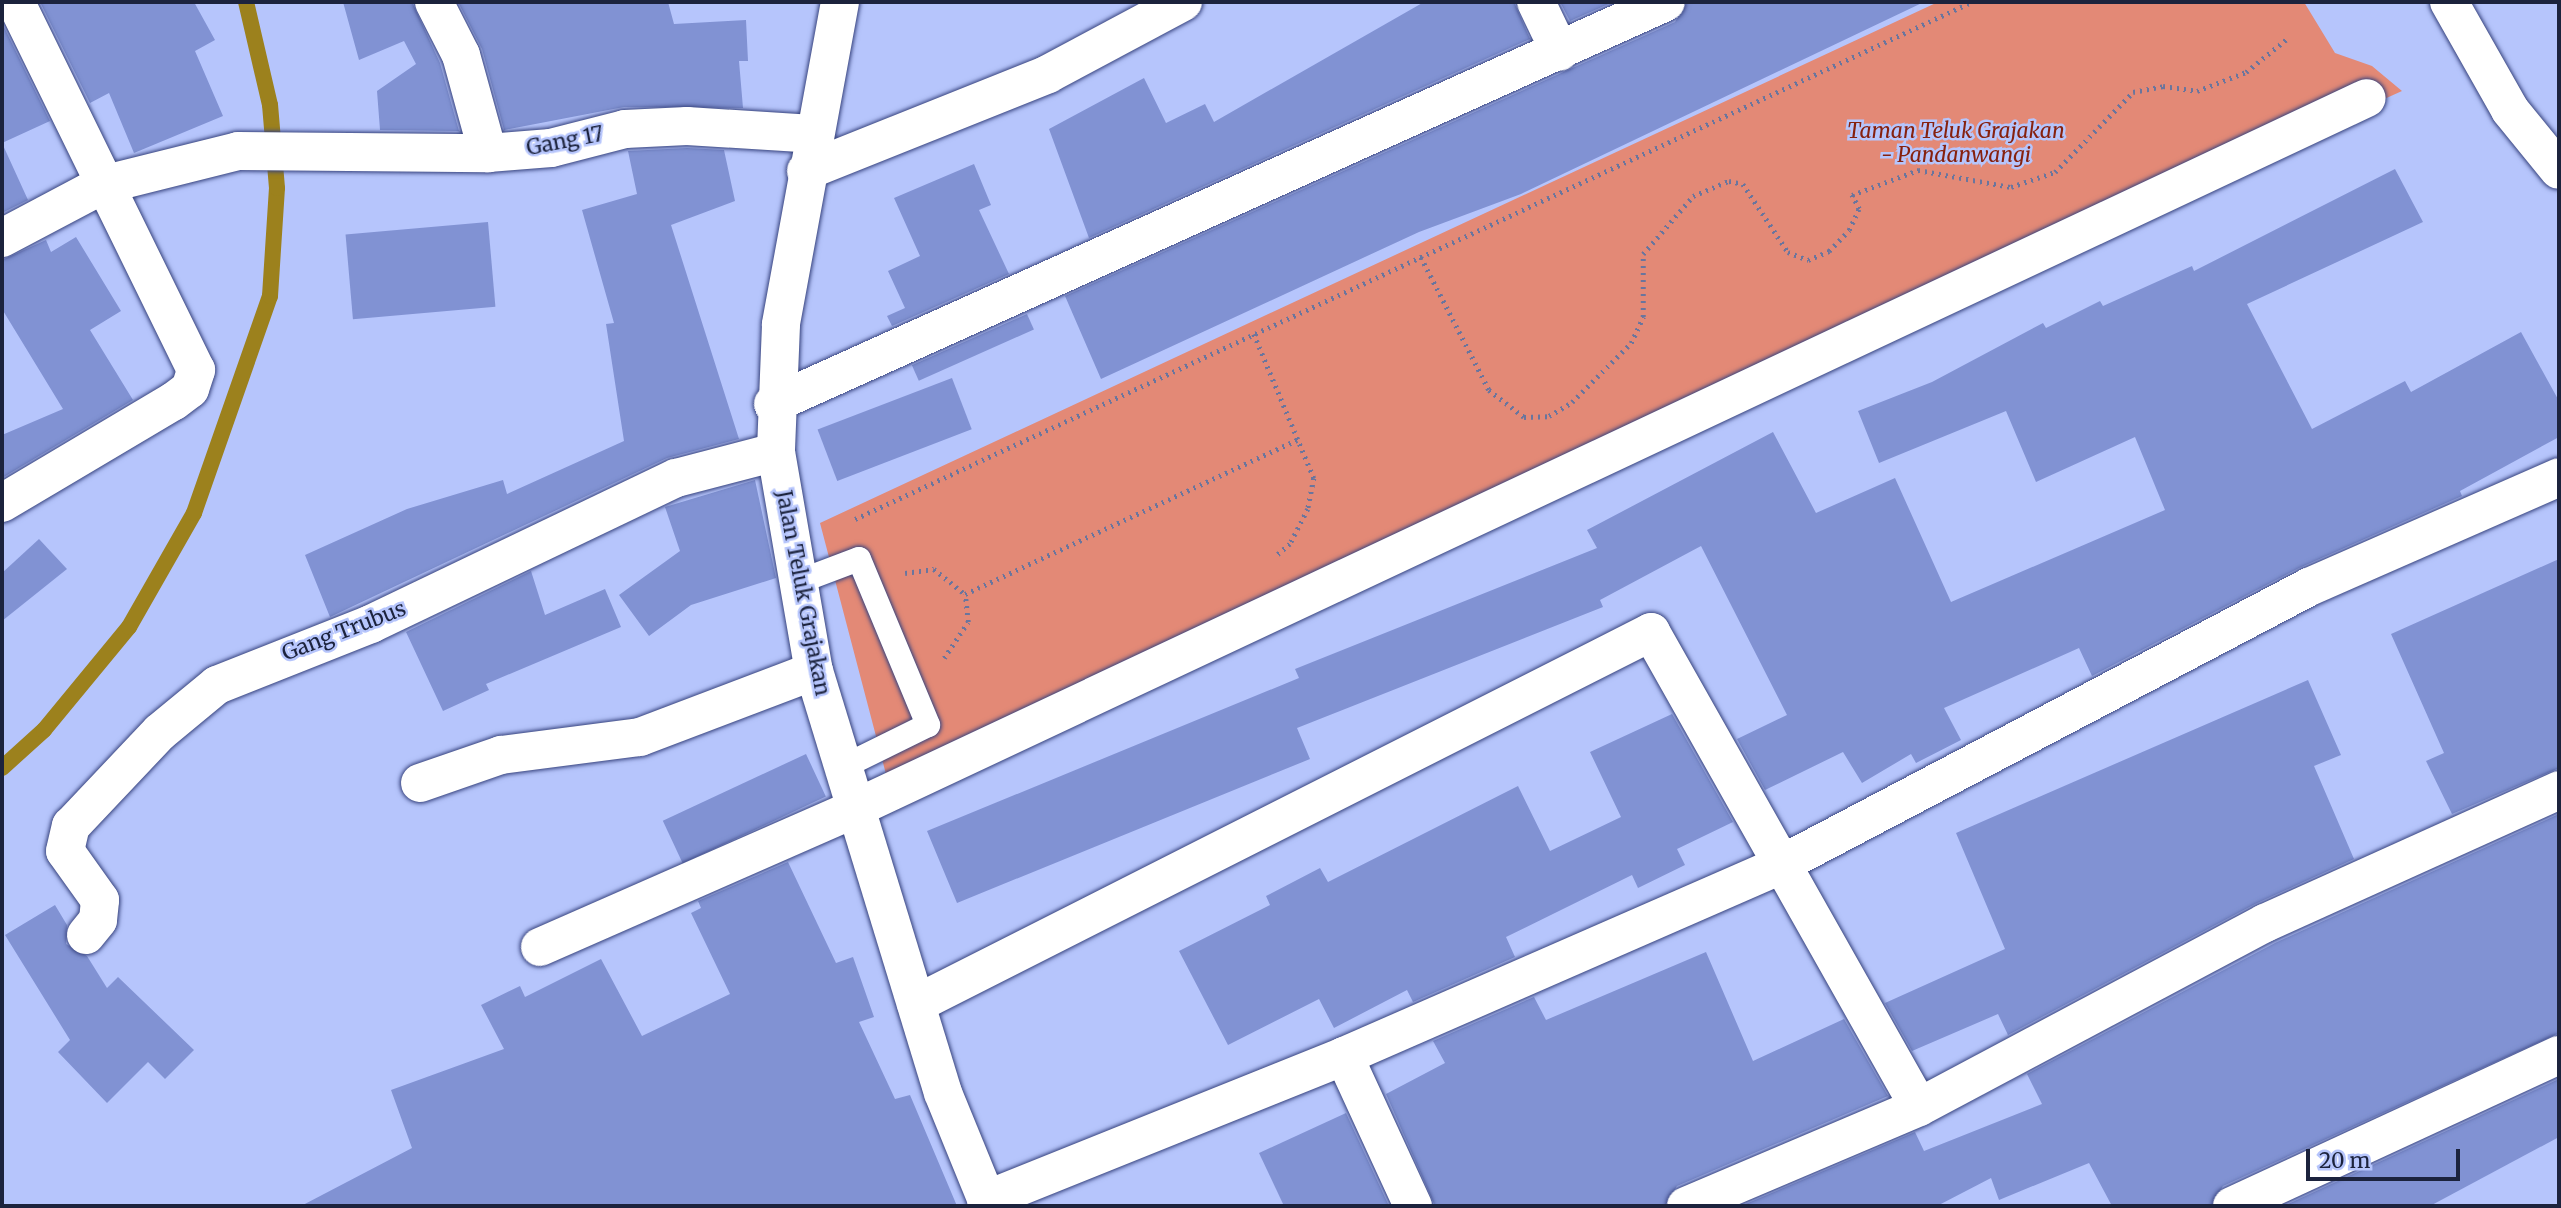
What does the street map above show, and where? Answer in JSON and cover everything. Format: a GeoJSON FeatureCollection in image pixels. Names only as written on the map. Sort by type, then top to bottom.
{"type":"FeatureCollection","features":[{"type":"Feature","properties":{"kind":"street"},"geometry":{"type":"LineString","coordinates":[[2,503],[174,401],[196,379],[16,2]]}},
{"type":"Feature","properties":{"kind":"street"},"geometry":{"type":"LineString","coordinates":[[434,2],[461,55],[488,153]]}},
{"type":"Feature","properties":{"kind":"street","name":"Jalan Teluk Grajakan"},"geometry":{"type":"LineString","coordinates":[[841,2],[806,172],[773,404],[776,452],[814,671],[916,1004],[988,1203]]}},
{"type":"Feature","properties":{"kind":"street"},"geometry":{"type":"LineString","coordinates":[[806,172],[1048,74],[1183,2]]}},
{"type":"Feature","properties":{"kind":"street"},"geometry":{"type":"LineString","coordinates":[[1536,2],[1560,52]]}},
{"type":"Feature","properties":{"kind":"street"},"geometry":{"type":"LineString","coordinates":[[773,404],[1666,2]]}},
{"type":"Feature","properties":{"kind":"street"},"geometry":{"type":"LineString","coordinates":[[2449,2],[2510,110],[2559,170]]}},
{"type":"Feature","properties":{"kind":"street"},"geometry":{"type":"LineString","coordinates":[[540,947],[856,808],[2367,98]]}},
{"type":"Feature","properties":{"kind":"street","name":"Gang 17"},"geometry":{"type":"LineString","coordinates":[[2,238],[102,185],[238,151],[317,154],[488,153],[551,148],[625,129],[687,126],[813,134]]}},
{"type":"Feature","properties":{"kind":"street","name":"Gang Trubus"},"geometry":{"type":"LineString","coordinates":[[86,935],[98,920],[100,900],[65,851],[71,826],[160,732],[217,685],[383,619],[676,478],[776,452]]}},
{"type":"Feature","properties":{"kind":"street"},"geometry":{"type":"LineString","coordinates":[[988,1203],[1344,1056],[1778,866],[2309,587],[2559,477]]}},
{"type":"Feature","properties":{"kind":"street"},"geometry":{"type":"LineString","coordinates":[[916,1004],[1651,632],[1778,866],[1919,1107]]}},
{"type":"Feature","properties":{"kind":"street"},"geometry":{"type":"LineString","coordinates":[[420,783],[501,755],[640,737],[814,671]]}},
{"type":"Feature","properties":{"kind":"street"},"geometry":{"type":"LineString","coordinates":[[1686,1206],[1919,1107],[2265,923],[2559,790]]}},
{"type":"Feature","properties":{"kind":"street"},"geometry":{"type":"LineString","coordinates":[[2232,1206],[2559,1055]]}},
{"type":"Feature","properties":{"kind":"street"},"geometry":{"type":"LineString","coordinates":[[1344,1056],[1413,1206]]}},
{"type":"Feature","properties":{"kind":"lane"},"geometry":{"type":"LineString","coordinates":[[798,582],[859,559],[928,725],[843,767]]}},
{"type":"Feature","properties":{"kind":"path"},"geometry":{"type":"LineString","coordinates":[[859,559],[850,528],[861,514],[1972,2]]}},
{"type":"Feature","properties":{"kind":"path"},"geometry":{"type":"LineString","coordinates":[[1421,257],[1489,390],[1524,417],[1549,416],[1589,387],[1630,342],[1643,317],[1643,254],[1693,196],[1729,181],[1743,184],[1788,252],[1808,260],[1829,251],[1849,230],[1859,209],[1852,195],[1918,170],[2011,187],[2055,172],[2133,92],[2163,86],[2197,91],[2246,72],[2288,38]]}},
{"type":"Feature","properties":{"kind":"path"},"geometry":{"type":"LineString","coordinates":[[1254,334],[1314,478],[1308,509],[1290,544],[1270,561]]}},
{"type":"Feature","properties":{"kind":"path"},"geometry":{"type":"LineString","coordinates":[[965,594],[1297,440]]}},
{"type":"Feature","properties":{"kind":"path"},"geometry":{"type":"LineString","coordinates":[[871,586],[913,570],[934,569],[965,594],[968,622],[956,648],[908,673]]}},
{"type":"Feature","properties":{"kind":"green space","name":"Taman Teluk Grajakan - Pandanwangi"},"geometry":{"type":"Polygon","coordinates":[[[1938,2],[2304,2],[2335,53],[2372,66],[2402,91],[887,778],[820,523],[1938,2]]]}},
{"type":"Feature","properties":{"kind":"building"},"geometry":{"type":"Polygon","coordinates":[[[40,2],[194,2],[215,40],[195,51],[223,116],[134,153],[109,93],[90,103],[40,2]]]}},
{"type":"Feature","properties":{"kind":"building"},"geometry":{"type":"Polygon","coordinates":[[[343,2],[412,2],[440,63],[459,131],[380,130],[377,91],[416,64],[404,41],[359,60],[343,2]]]}},
{"type":"Feature","properties":{"kind":"building"},"geometry":{"type":"Polygon","coordinates":[[[458,2],[668,2],[674,24],[746,20],[748,61],[739,61],[743,108],[624,107],[504,130],[482,49],[458,2]]]}},
{"type":"Feature","properties":{"kind":"building"},"geometry":{"type":"Polygon","coordinates":[[[1424,2],[1514,2],[1530,39],[1089,238],[1049,129],[1144,78],[1166,123],[1205,104],[1214,122],[1424,2]]]}},
{"type":"Feature","properties":{"kind":"building"},"geometry":{"type":"Polygon","coordinates":[[[1560,2],[1613,2],[1570,21],[1560,2]]]}},
{"type":"Feature","properties":{"kind":"building"},"geometry":{"type":"Polygon","coordinates":[[[1687,2],[1924,2],[1521,194],[1419,232],[1101,379],[1065,296],[1675,22],[1687,2]]]}},
{"type":"Feature","properties":{"kind":"building"},"geometry":{"type":"Polygon","coordinates":[[[2,23],[50,121],[2,143],[2,23]]]}},
{"type":"Feature","properties":{"kind":"building"},"geometry":{"type":"Polygon","coordinates":[[[2,143],[28,200],[2,213],[2,143]]]}},
{"type":"Feature","properties":{"kind":"building"},"geometry":{"type":"Polygon","coordinates":[[[687,148],[724,150],[735,201],[671,225],[739,439],[667,458],[330,617],[305,555],[407,509],[503,480],[507,494],[624,441],[606,324],[614,323],[582,210],[637,194],[628,151],[687,148]]]}},
{"type":"Feature","properties":{"kind":"building"},"geometry":{"type":"Polygon","coordinates":[[[974,164],[991,205],[979,210],[1009,274],[892,326],[887,316],[905,308],[888,271],[920,256],[894,198],[974,164]]]}},
{"type":"Feature","properties":{"kind":"building"},"geometry":{"type":"Polygon","coordinates":[[[2395,169],[2423,222],[2247,304],[2312,429],[2405,381],[2411,392],[2521,332],[2559,401],[2559,437],[2460,491],[2462,496],[2299,568],[2092,676],[2079,648],[1944,708],[1961,740],[1916,763],[1911,754],[1862,783],[1843,752],[1765,790],[1737,739],[1787,715],[1701,546],[1600,600],[1603,607],[1297,728],[1310,759],[957,903],[927,831],[1299,678],[1295,669],[1597,548],[1587,530],[1773,432],[1816,513],[1895,478],[1951,602],[2165,510],[2135,437],[2036,482],[2006,411],[1879,463],[1858,411],[1932,382],[2043,323],[2046,328],[2100,301],[2103,306],[2192,266],[2194,271],[2395,169]]]}},
{"type":"Feature","properties":{"kind":"building"},"geometry":{"type":"Polygon","coordinates":[[[488,222],[495,307],[353,319],[346,234],[488,222]]]}},
{"type":"Feature","properties":{"kind":"building"},"geometry":{"type":"Polygon","coordinates":[[[76,237],[121,311],[90,330],[133,400],[2,478],[2,435],[63,409],[2,309],[2,260],[46,240],[51,252],[76,237]]]}},
{"type":"Feature","properties":{"kind":"building"},"geometry":{"type":"Polygon","coordinates":[[[1027,314],[1034,330],[919,381],[912,365],[1027,314]]]}},
{"type":"Feature","properties":{"kind":"building"},"geometry":{"type":"Polygon","coordinates":[[[952,378],[972,429],[837,481],[818,430],[952,378]]]}},
{"type":"Feature","properties":{"kind":"building"},"geometry":{"type":"Polygon","coordinates":[[[755,480],[776,578],[691,605],[649,636],[619,595],[680,551],[665,507],[755,480]]]}},
{"type":"Feature","properties":{"kind":"building"},"geometry":{"type":"Polygon","coordinates":[[[39,539],[67,569],[2,621],[2,573],[39,539]]]}},
{"type":"Feature","properties":{"kind":"building"},"geometry":{"type":"Polygon","coordinates":[[[2559,559],[2559,768],[2452,814],[2426,761],[2444,753],[2391,634],[2559,559]]]}},
{"type":"Feature","properties":{"kind":"building"},"geometry":{"type":"Polygon","coordinates":[[[531,571],[545,615],[605,589],[621,627],[486,684],[489,690],[443,711],[406,632],[531,571]]]}},
{"type":"Feature","properties":{"kind":"building"},"geometry":{"type":"Polygon","coordinates":[[[2308,680],[2341,755],[2314,766],[2354,859],[2255,904],[2008,1035],[1998,1014],[1912,1051],[1885,1003],[2005,949],[1956,833],[2308,680]]]}},
{"type":"Feature","properties":{"kind":"building"},"geometry":{"type":"Polygon","coordinates":[[[1672,714],[1733,822],[1677,849],[1685,865],[1638,888],[1632,875],[1506,937],[1515,957],[1413,1002],[1407,990],[1334,1028],[1319,999],[1228,1045],[1179,951],[1270,905],[1266,896],[1320,868],[1328,882],[1518,786],[1550,851],[1621,817],[1590,752],[1672,714]]]}},
{"type":"Feature","properties":{"kind":"building"},"geometry":{"type":"Polygon","coordinates":[[[806,754],[826,797],[683,863],[663,821],[806,754]]]}},
{"type":"Feature","properties":{"kind":"building"},"geometry":{"type":"Polygon","coordinates":[[[2559,814],[2559,1033],[2223,1186],[2211,1206],[2112,1206],[2089,1163],[1999,1200],[1991,1178],[1937,1206],[1741,1206],[1915,1132],[1924,1151],[2042,1104],[2027,1074],[2275,943],[2559,814]]]}},
{"type":"Feature","properties":{"kind":"building"},"geometry":{"type":"Polygon","coordinates":[[[788,862],[836,963],[853,957],[874,1017],[859,1022],[895,1099],[910,1095],[957,1206],[301,1206],[412,1148],[391,1090],[504,1049],[481,1005],[520,986],[525,997],[601,959],[642,1036],[730,994],[691,913],[701,908],[698,901],[788,862]]]}},
{"type":"Feature","properties":{"kind":"building"},"geometry":{"type":"Polygon","coordinates":[[[55,905],[67,925],[66,944],[87,956],[107,988],[118,977],[194,1050],[165,1079],[148,1062],[107,1103],[58,1052],[70,1040],[5,935],[55,905]]]}},
{"type":"Feature","properties":{"kind":"building"},"geometry":{"type":"Polygon","coordinates":[[[1706,952],[1753,1061],[1844,1019],[1888,1096],[1677,1186],[1665,1206],[1435,1206],[1386,1094],[1445,1063],[1433,1041],[1534,997],[1546,1020],[1706,952]]]}},
{"type":"Feature","properties":{"kind":"building"},"geometry":{"type":"Polygon","coordinates":[[[2559,1079],[2559,1137],[2430,1206],[2284,1206],[2559,1079]]]}},
{"type":"Feature","properties":{"kind":"building"},"geometry":{"type":"Polygon","coordinates":[[[1346,1113],[1389,1206],[1284,1206],[1259,1153],[1346,1113]]]}},
{"type":"Feature","properties":{"kind":"waterway"},"geometry":{"type":"LineString","coordinates":[[2,768],[44,730],[129,627],[194,513],[270,296],[277,188],[270,105],[246,2]]}}]}
